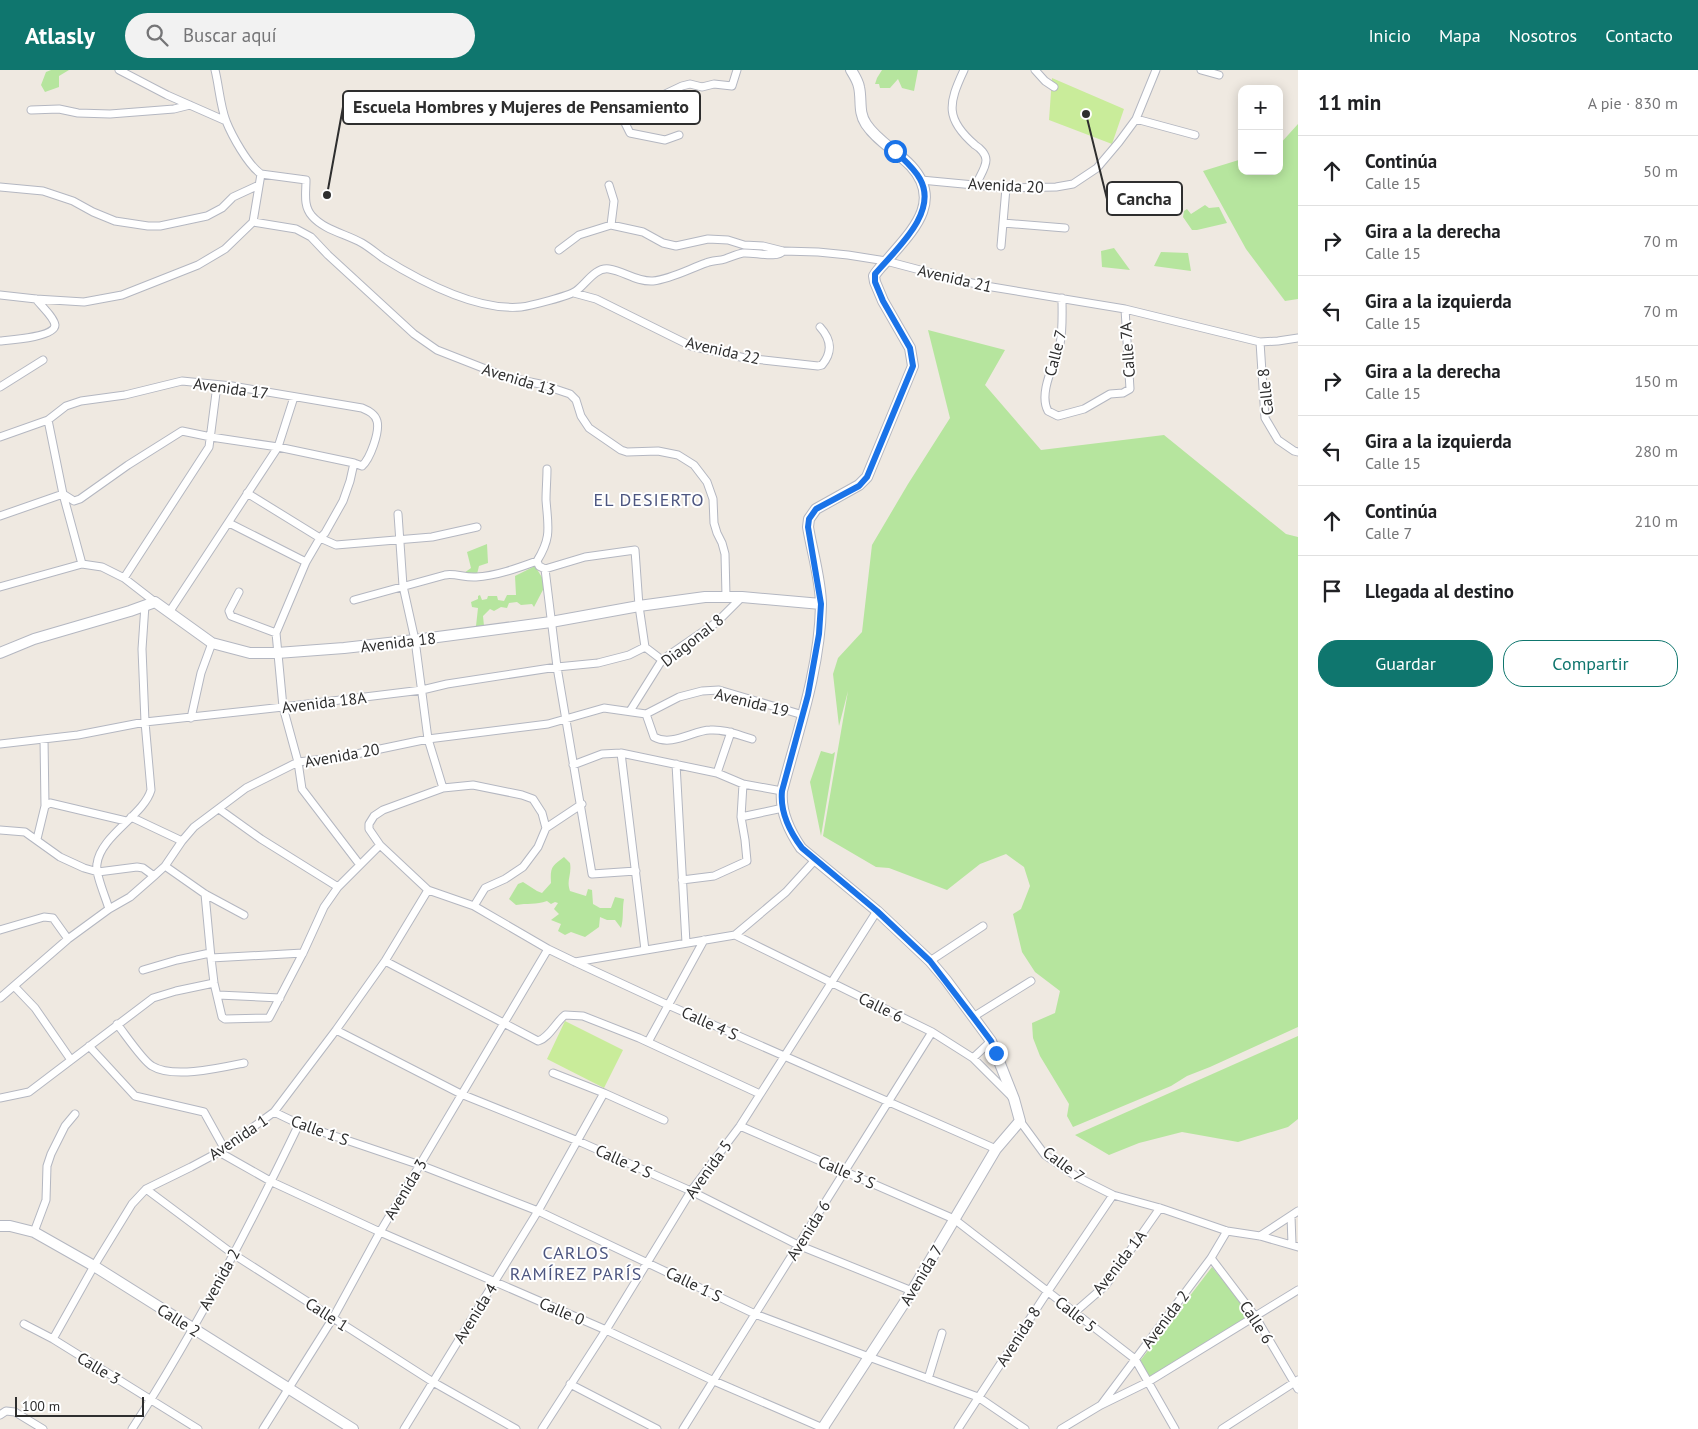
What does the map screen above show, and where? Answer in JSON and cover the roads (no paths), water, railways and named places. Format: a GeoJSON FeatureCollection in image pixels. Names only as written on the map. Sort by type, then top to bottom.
{"type":"FeatureCollection","features":[{"type":"Feature","properties":{"kind":"main road"},"geometry":{"type":"LineString","coordinates":[[851,70],[859,84],[860,112],[866,126],[911,166],[921,180],[924,189],[925,201],[922,214],[886,262]]}},
{"type":"Feature","properties":{"kind":"main road","name":"Calle 7"},"geometry":{"type":"LineString","coordinates":[[886,262],[875,274],[874,279],[883,301],[910,348],[913,366],[864,482],[816,509],[809,519],[808,527],[821,604],[816,654],[803,715],[782,791],[783,808],[796,841],[815,860],[877,911],[930,961],[973,1017],[991,1041],[1014,1099],[1020,1121]]}},
{"type":"Feature","properties":{"kind":"main road","name":"Avenida 18"},"geometry":{"type":"LineString","coordinates":[[150,604],[170,612],[212,643],[250,653],[277,653],[415,640],[551,622],[639,606],[705,597],[726,596],[821,604]]}},
{"type":"Feature","properties":{"kind":"main road"},"geometry":{"type":"LineString","coordinates":[[0,653],[34,639],[150,604]]}},
{"type":"Feature","properties":{"kind":"main road","name":"Avenida 7"},"geometry":{"type":"LineString","coordinates":[[823,1429],[912,1291],[996,1149],[1020,1121]]}},
{"type":"Feature","properties":{"kind":"main road","name":"Calle 2"},"geometry":{"type":"LineString","coordinates":[[0,1226],[10,1226],[34,1232],[94,1266],[353,1429]]}},
{"type":"Feature","properties":{"kind":"street"},"geometry":{"type":"LineString","coordinates":[[119,70],[226,121]]}},
{"type":"Feature","properties":{"kind":"street"},"geometry":{"type":"LineString","coordinates":[[215,70],[226,121],[253,168],[261,174],[306,180],[305,207],[311,216],[319,222],[363,244],[423,282],[474,301],[492,305],[518,307],[535,305],[574,292],[596,272],[608,268],[632,278],[651,281],[671,277],[708,262],[743,253],[777,256],[783,251]]}},
{"type":"Feature","properties":{"kind":"street"},"geometry":{"type":"LineString","coordinates":[[679,135],[665,140],[630,133],[625,123],[644,104],[682,86],[690,84],[702,87],[714,84],[732,86],[737,70]]}},
{"type":"Feature","properties":{"kind":"street"},"geometry":{"type":"LineString","coordinates":[[964,70],[952,101],[952,115],[965,136],[982,150],[986,158],[985,167],[976,185]]}},
{"type":"Feature","properties":{"kind":"street"},"geometry":{"type":"LineString","coordinates":[[1035,70],[1045,81],[1054,87]]}},
{"type":"Feature","properties":{"kind":"street"},"geometry":{"type":"LineString","coordinates":[[1156,70],[1136,119],[1194,136]]}},
{"type":"Feature","properties":{"kind":"street"},"geometry":{"type":"LineString","coordinates":[[1201,70],[1219,75]]}},
{"type":"Feature","properties":{"kind":"street"},"geometry":{"type":"LineString","coordinates":[[30,110],[59,109],[110,114],[174,109],[190,105]]}},
{"type":"Feature","properties":{"kind":"street","name":"Avenida 20"},"geometry":{"type":"LineString","coordinates":[[921,180],[1006,188],[1056,188],[1073,184],[1103,162],[1136,119]]}},
{"type":"Feature","properties":{"kind":"street"},"geometry":{"type":"LineString","coordinates":[[0,295],[36,300],[84,302],[122,295],[198,265],[225,249],[253,222],[261,174]]}},
{"type":"Feature","properties":{"kind":"street"},"geometry":{"type":"LineString","coordinates":[[0,187],[43,191],[73,201],[115,221],[160,226],[207,216],[222,208],[233,197],[259,185]]}},
{"type":"Feature","properties":{"kind":"street"},"geometry":{"type":"LineString","coordinates":[[609,185],[614,201],[611,226]]}},
{"type":"Feature","properties":{"kind":"street"},"geometry":{"type":"LineString","coordinates":[[1001,246],[1006,188]]}},
{"type":"Feature","properties":{"kind":"street","name":"Avenida 13"},"geometry":{"type":"LineString","coordinates":[[253,222],[296,229],[310,237],[414,334],[436,350],[506,377],[540,384],[570,394],[576,400],[581,416],[589,428],[621,450],[627,452],[658,451],[678,455],[694,465],[707,482],[713,499],[714,523],[725,554],[726,596]]}},
{"type":"Feature","properties":{"kind":"street"},"geometry":{"type":"LineString","coordinates":[[1003,223],[1065,228]]}},
{"type":"Feature","properties":{"kind":"street","name":"Avenida 21"},"geometry":{"type":"LineString","coordinates":[[559,250],[578,235],[611,226],[619,226],[643,232],[663,243],[676,246],[708,239],[728,240],[744,245],[763,246],[783,251],[818,252],[886,262],[958,280],[1125,309],[1260,342],[1298,338]]}},
{"type":"Feature","properties":{"kind":"street","name":"Avenida 22"},"geometry":{"type":"LineString","coordinates":[[574,292],[596,299],[692,346],[745,358],[822,365],[830,350],[830,345],[826,334],[820,326]]}},
{"type":"Feature","properties":{"kind":"street","name":"Calle 7"},"geometry":{"type":"LineString","coordinates":[[1062,298],[1063,324],[1060,344],[1044,398],[1046,407],[1051,414],[1058,416],[1084,409],[1110,394],[1128,391]]}},
{"type":"Feature","properties":{"kind":"street"},"geometry":{"type":"LineString","coordinates":[[0,341],[39,336],[52,332],[54,322],[36,300]]}},
{"type":"Feature","properties":{"kind":"street","name":"Calle 7A"},"geometry":{"type":"LineString","coordinates":[[1125,309],[1130,389],[1128,391]]}},
{"type":"Feature","properties":{"kind":"street","name":"Calle 8"},"geometry":{"type":"LineString","coordinates":[[1260,342],[1265,418],[1278,440],[1298,452]]}},
{"type":"Feature","properties":{"kind":"street"},"geometry":{"type":"LineString","coordinates":[[0,387],[43,360]]}},
{"type":"Feature","properties":{"kind":"street","name":"Avenida 17"},"geometry":{"type":"LineString","coordinates":[[0,437],[48,420],[66,406],[81,401],[125,395],[182,381],[232,386],[362,408],[376,419],[378,424],[376,440],[367,461],[362,466],[354,463]]}},
{"type":"Feature","properties":{"kind":"street"},"geometry":{"type":"LineString","coordinates":[[124,578],[209,447],[217,386]]}},
{"type":"Feature","properties":{"kind":"street"},"geometry":{"type":"LineString","coordinates":[[170,612],[278,447],[294,397]]}},
{"type":"Feature","properties":{"kind":"street"},"geometry":{"type":"LineString","coordinates":[[48,420],[82,564]]}},
{"type":"Feature","properties":{"kind":"street"},"geometry":{"type":"LineString","coordinates":[[64,494],[74,501],[80,499],[128,465],[184,431],[278,447],[354,463],[343,501],[306,562],[276,633],[283,708],[298,762],[302,789],[360,865]]}},
{"type":"Feature","properties":{"kind":"street"},"geometry":{"type":"LineString","coordinates":[[354,600],[452,574],[467,578],[492,576],[537,561],[546,542],[549,527],[546,500],[547,469]]}},
{"type":"Feature","properties":{"kind":"street"},"geometry":{"type":"LineString","coordinates":[[247,493],[320,538],[336,545],[432,537],[477,527]]}},
{"type":"Feature","properties":{"kind":"street"},"geometry":{"type":"LineString","coordinates":[[0,516],[64,494]]}},
{"type":"Feature","properties":{"kind":"street"},"geometry":{"type":"LineString","coordinates":[[398,514],[403,586],[415,640],[428,739],[443,788]]}},
{"type":"Feature","properties":{"kind":"street"},"geometry":{"type":"LineString","coordinates":[[229,523],[306,562]]}},
{"type":"Feature","properties":{"kind":"street"},"geometry":{"type":"LineString","coordinates":[[537,561],[539,566],[545,569],[586,557],[635,550],[639,606],[645,647],[662,660]]}},
{"type":"Feature","properties":{"kind":"street","name":"Avenida 18"},"geometry":{"type":"LineString","coordinates":[[0,587],[82,564],[102,568],[124,578],[150,604]]}},
{"type":"Feature","properties":{"kind":"street"},"geometry":{"type":"LineString","coordinates":[[545,569],[557,667],[573,765],[582,804],[592,874],[636,871]]}},
{"type":"Feature","properties":{"kind":"street"},"geometry":{"type":"LineString","coordinates":[[239,592],[229,611],[231,616],[276,633]]}},
{"type":"Feature","properties":{"kind":"street","name":"Diagonal 8"},"geometry":{"type":"LineString","coordinates":[[630,711],[662,660],[717,622],[742,597]]}},
{"type":"Feature","properties":{"kind":"street"},"geometry":{"type":"LineString","coordinates":[[109,909],[96,866],[100,853],[150,796],[152,790],[145,722],[142,649],[150,604]]}},
{"type":"Feature","properties":{"kind":"street"},"geometry":{"type":"LineString","coordinates":[[191,718],[201,673],[212,643]]}},
{"type":"Feature","properties":{"kind":"street","name":"Avenida 18A"},"geometry":{"type":"LineString","coordinates":[[0,744],[78,735],[145,722],[283,708],[422,690],[447,684],[557,667],[598,663],[629,655],[645,647]]}},
{"type":"Feature","properties":{"kind":"street","name":"Avenida 19"},"geometry":{"type":"LineString","coordinates":[[646,714],[679,697],[719,690],[803,715]]}},
{"type":"Feature","properties":{"kind":"street","name":"Avenida 20"},"geometry":{"type":"LineString","coordinates":[[0,998],[68,939],[109,909],[130,897],[154,876],[165,866],[182,841],[194,828],[246,788],[298,762],[342,757],[428,739],[548,724],[604,708],[646,714]]}},
{"type":"Feature","properties":{"kind":"street"},"geometry":{"type":"LineString","coordinates":[[646,714],[656,738],[671,740],[691,736],[708,729],[730,732],[752,739]]}},
{"type":"Feature","properties":{"kind":"street"},"geometry":{"type":"LineString","coordinates":[[717,773],[730,732]]}},
{"type":"Feature","properties":{"kind":"street"},"geometry":{"type":"LineString","coordinates":[[37,839],[45,806],[44,739]]}},
{"type":"Feature","properties":{"kind":"street"},"geometry":{"type":"LineString","coordinates":[[573,765],[602,754],[621,753],[717,773],[743,784],[782,791]]}},
{"type":"Feature","properties":{"kind":"street"},"geometry":{"type":"LineString","coordinates":[[621,753],[645,950]]}},
{"type":"Feature","properties":{"kind":"street"},"geometry":{"type":"LineString","coordinates":[[676,764],[686,943]]}},
{"type":"Feature","properties":{"kind":"street"},"geometry":{"type":"LineString","coordinates":[[682,880],[714,876],[747,861],[741,818],[743,784]]}},
{"type":"Feature","properties":{"kind":"street"},"geometry":{"type":"LineString","coordinates":[[428,890],[380,845],[369,829],[369,824],[374,816],[383,810],[443,788],[473,785],[522,794],[533,799],[542,813],[546,828]]}},
{"type":"Feature","properties":{"kind":"street"},"geometry":{"type":"LineString","coordinates":[[45,806],[50,803],[128,819],[182,841]]}},
{"type":"Feature","properties":{"kind":"street"},"geometry":{"type":"LineString","coordinates":[[474,906],[485,888],[505,879],[523,867],[538,847],[546,828],[582,804]]}},
{"type":"Feature","properties":{"kind":"street"},"geometry":{"type":"LineString","coordinates":[[741,818],[783,808]]}},
{"type":"Feature","properties":{"kind":"street"},"geometry":{"type":"LineString","coordinates":[[219,809],[338,887]]}},
{"type":"Feature","properties":{"kind":"street"},"geometry":{"type":"LineString","coordinates":[[0,830],[25,832],[37,839],[60,858],[84,868],[98,872],[137,866],[154,876]]}},
{"type":"Feature","properties":{"kind":"street"},"geometry":{"type":"LineString","coordinates":[[205,894],[214,982],[221,1013],[225,1019],[270,1018],[324,907],[338,887],[380,845]]}},
{"type":"Feature","properties":{"kind":"street"},"geometry":{"type":"LineString","coordinates":[[575,962],[734,935],[786,892],[815,860]]}},
{"type":"Feature","properties":{"kind":"street"},"geometry":{"type":"LineString","coordinates":[[165,866],[205,894],[244,915]]}},
{"type":"Feature","properties":{"kind":"street","name":"Calle 4 S"},"geometry":{"type":"LineString","coordinates":[[428,890],[474,906],[575,962],[668,1005],[996,1149]]}},
{"type":"Feature","properties":{"kind":"street","name":"Avenida 1"},"geometry":{"type":"LineString","coordinates":[[53,1340],[94,1266],[132,1204],[146,1189],[191,1168],[221,1150],[274,1112],[385,961],[428,890]]}},
{"type":"Feature","properties":{"kind":"street","name":"Avenida 5"},"geometry":{"type":"LineString","coordinates":[[542,1429],[606,1330],[690,1191],[740,1126],[877,911]]}},
{"type":"Feature","properties":{"kind":"street"},"geometry":{"type":"LineString","coordinates":[[0,930],[44,917],[53,918],[68,939]]}},
{"type":"Feature","properties":{"kind":"street"},"geometry":{"type":"LineString","coordinates":[[930,961],[984,926]]}},
{"type":"Feature","properties":{"kind":"street","name":"Calle 6"},"geometry":{"type":"LineString","coordinates":[[734,935],[932,1032],[972,1058],[1014,1099]]}},
{"type":"Feature","properties":{"kind":"street"},"geometry":{"type":"LineString","coordinates":[[648,1042],[704,940]]}},
{"type":"Feature","properties":{"kind":"street","name":"Avenida 3"},"geometry":{"type":"LineString","coordinates":[[264,1429],[288,1387],[333,1318],[380,1232],[548,948]]}},
{"type":"Feature","properties":{"kind":"street"},"geometry":{"type":"LineString","coordinates":[[143,970],[177,960],[211,956],[303,952]]}},
{"type":"Feature","properties":{"kind":"street"},"geometry":{"type":"LineString","coordinates":[[385,961],[540,1041],[559,1019],[565,1015],[583,1016],[648,1042],[760,1094]]}},
{"type":"Feature","properties":{"kind":"street"},"geometry":{"type":"LineString","coordinates":[[973,1017],[1031,981]]}},
{"type":"Feature","properties":{"kind":"street"},"geometry":{"type":"LineString","coordinates":[[0,1098],[29,1092],[153,998],[176,990],[214,982]]}},
{"type":"Feature","properties":{"kind":"street"},"geometry":{"type":"LineString","coordinates":[[14,986],[35,1008],[70,1060]]}},
{"type":"Feature","properties":{"kind":"street"},"geometry":{"type":"LineString","coordinates":[[218,995],[280,998]]}},
{"type":"Feature","properties":{"kind":"street"},"geometry":{"type":"LineString","coordinates":[[117,1024],[150,1066],[160,1070],[181,1072],[220,1068],[244,1063]]}},
{"type":"Feature","properties":{"kind":"street","name":"Calle 2 S"},"geometry":{"type":"LineString","coordinates":[[336,1030],[461,1094],[578,1141],[690,1191],[798,1245],[912,1291]]}},
{"type":"Feature","properties":{"kind":"street","name":"Avenida 6"},"geometry":{"type":"LineString","coordinates":[[683,1429],[932,1032]]}},
{"type":"Feature","properties":{"kind":"street"},"geometry":{"type":"LineString","coordinates":[[972,1058],[991,1041]]}},
{"type":"Feature","properties":{"kind":"street"},"geometry":{"type":"LineString","coordinates":[[89,1046],[135,1096],[204,1112],[221,1150]]}},
{"type":"Feature","properties":{"kind":"street"},"geometry":{"type":"LineString","coordinates":[[553,1073],[664,1120]]}},
{"type":"Feature","properties":{"kind":"street","name":"Avenida 4"},"geometry":{"type":"LineString","coordinates":[[404,1429],[538,1211],[604,1093]]}},
{"type":"Feature","properties":{"kind":"street","name":"Calle 1 S"},"geometry":{"type":"LineString","coordinates":[[274,1112],[299,1124],[420,1164],[538,1211],[648,1261],[756,1314],[869,1358],[978,1397],[1025,1429]]}},
{"type":"Feature","properties":{"kind":"street"},"geometry":{"type":"LineString","coordinates":[[34,1232],[46,1200],[47,1166],[51,1154],[65,1126],[75,1114]]}},
{"type":"Feature","properties":{"kind":"street","name":"Calle 7"},"geometry":{"type":"LineString","coordinates":[[1020,1121],[1045,1155],[1077,1177],[1114,1195],[1160,1208],[1227,1231],[1260,1236],[1295,1245]]}},
{"type":"Feature","properties":{"kind":"street","name":"Avenida 2"},"geometry":{"type":"LineString","coordinates":[[132,1429],[192,1329],[272,1182],[299,1124]]}},
{"type":"Feature","properties":{"kind":"street","name":"Calle 3 S"},"geometry":{"type":"LineString","coordinates":[[740,1126],[954,1219]]}},
{"type":"Feature","properties":{"kind":"street","name":"Calle 0"},"geometry":{"type":"LineString","coordinates":[[221,1150],[272,1182],[380,1232],[606,1330],[823,1429]]}},
{"type":"Feature","properties":{"kind":"street","name":"Calle 1"},"geometry":{"type":"LineString","coordinates":[[146,1189],[233,1254],[433,1382],[516,1429]]}},
{"type":"Feature","properties":{"kind":"street","name":"Avenida 8"},"geometry":{"type":"LineString","coordinates":[[958,1429],[1048,1291],[1114,1195]]}},
{"type":"Feature","properties":{"kind":"street","name":"Avenida 1A"},"geometry":{"type":"LineString","coordinates":[[1075,1312],[1106,1285],[1160,1208]]}},
{"type":"Feature","properties":{"kind":"street"},"geometry":{"type":"LineString","coordinates":[[1260,1236],[1298,1211]]}},
{"type":"Feature","properties":{"kind":"street"},"geometry":{"type":"LineString","coordinates":[[1291,1216],[1295,1245]]}},
{"type":"Feature","properties":{"kind":"street","name":"Calle 5"},"geometry":{"type":"LineString","coordinates":[[954,1219],[1134,1359],[1175,1429]]}},
{"type":"Feature","properties":{"kind":"street","name":"Avenida 2"},"geometry":{"type":"LineString","coordinates":[[1101,1405],[1210,1258],[1227,1231]]}},
{"type":"Feature","properties":{"kind":"street","name":"Calle 6"},"geometry":{"type":"LineString","coordinates":[[1210,1258],[1256,1316],[1297,1384]]}},
{"type":"Feature","properties":{"kind":"street"},"geometry":{"type":"LineString","coordinates":[[1061,1429],[1101,1405],[1148,1382],[1298,1290]]}},
{"type":"Feature","properties":{"kind":"street","name":"Calle 3"},"geometry":{"type":"LineString","coordinates":[[24,1324],[198,1429]]}},
{"type":"Feature","properties":{"kind":"street"},"geometry":{"type":"LineString","coordinates":[[928,1379],[942,1333]]}},
{"type":"Feature","properties":{"kind":"street"},"geometry":{"type":"LineString","coordinates":[[570,1384],[657,1429]]}},
{"type":"Feature","properties":{"kind":"street"},"geometry":{"type":"LineString","coordinates":[[1222,1429],[1297,1384]]}},
{"type":"Feature","properties":{"kind":"street"},"geometry":{"type":"LineString","coordinates":[[0,1415],[6,1412],[15,1412],[43,1429]]}},
{"type":"Feature","properties":{"kind":"place","name":"Cancha"},"geometry":{"type":"Point","coordinates":[1086,114]}},
{"type":"Feature","properties":{"kind":"place","name":"Escuela Hombres y Mujeres de Pensamiento"},"geometry":{"type":"Point","coordinates":[327,195]}},
{"type":"Feature","properties":{"kind":"district","name":"EL DESIERTO"},"geometry":{"type":"Point","coordinates":[649,500]}},
{"type":"Feature","properties":{"kind":"district","name":"CARLOS RAMÍREZ PARÍS"},"geometry":{"type":"Point","coordinates":[576,1263]}}]}
